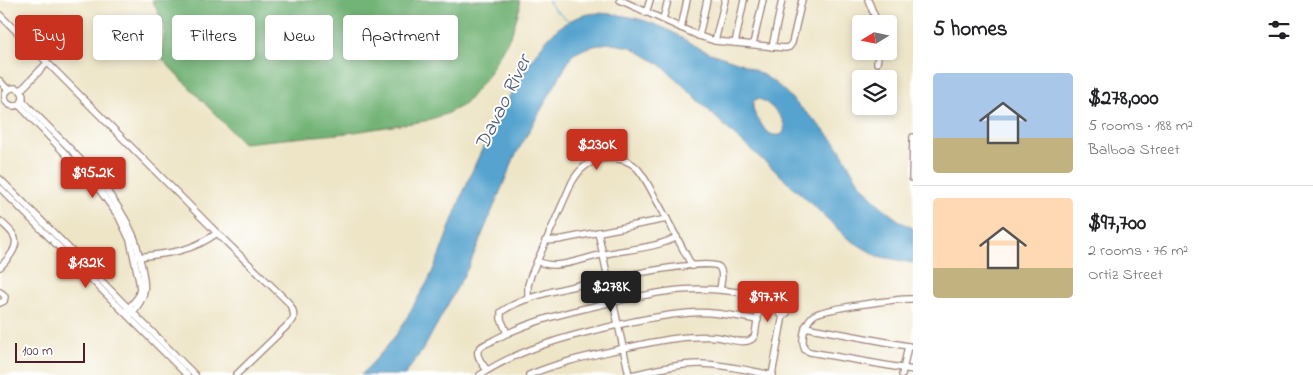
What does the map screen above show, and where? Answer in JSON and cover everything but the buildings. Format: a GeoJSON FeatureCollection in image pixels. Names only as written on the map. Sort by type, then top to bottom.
{"type":"FeatureCollection","features":[{"type":"Feature","properties":{"kind":"street"},"geometry":{"type":"LineString","coordinates":[[620,0],[630,3],[646,13],[714,41],[785,48],[789,47],[792,42],[802,0]]}},
{"type":"Feature","properties":{"kind":"street"},"geometry":{"type":"LineString","coordinates":[[646,13],[650,0]]}},
{"type":"Feature","properties":{"kind":"street"},"geometry":{"type":"LineString","coordinates":[[663,19],[668,0]]}},
{"type":"Feature","properties":{"kind":"street"},"geometry":{"type":"LineString","coordinates":[[681,28],[687,0]]}},
{"type":"Feature","properties":{"kind":"street"},"geometry":{"type":"LineString","coordinates":[[699,36],[707,0]]}},
{"type":"Feature","properties":{"kind":"street"},"geometry":{"type":"LineString","coordinates":[[714,41],[725,0]]}},
{"type":"Feature","properties":{"kind":"street"},"geometry":{"type":"LineString","coordinates":[[735,43],[744,0]]}},
{"type":"Feature","properties":{"kind":"street"},"geometry":{"type":"LineString","coordinates":[[753,44],[763,0]]}},
{"type":"Feature","properties":{"kind":"street"},"geometry":{"type":"LineString","coordinates":[[772,47],[782,0]]}},
{"type":"Feature","properties":{"kind":"street"},"geometry":{"type":"LineString","coordinates":[[868,0],[874,15]]}},
{"type":"Feature","properties":{"kind":"street"},"geometry":{"type":"LineString","coordinates":[[0,15],[294,310],[293,320],[236,375]]}},
{"type":"Feature","properties":{"kind":"street"},"geometry":{"type":"LineString","coordinates":[[21,90],[47,63]]}},
{"type":"Feature","properties":{"kind":"street"},"geometry":{"type":"LineString","coordinates":[[0,82],[8,90]]}},
{"type":"Feature","properties":{"kind":"street"},"geometry":{"type":"LineString","coordinates":[[15,88],[21,90],[24,97],[21,103],[15,106],[10,106],[2,97],[8,90],[15,88]]}},
{"type":"Feature","properties":{"kind":"street"},"geometry":{"type":"LineString","coordinates":[[21,103],[88,173],[102,185],[123,214],[135,238],[137,257],[142,268],[145,290],[142,300],[128,312]]}},
{"type":"Feature","properties":{"kind":"street"},"geometry":{"type":"LineString","coordinates":[[912,178],[913,137]]}},
{"type":"Feature","properties":{"kind":"street"},"geometry":{"type":"LineString","coordinates":[[528,298],[528,285],[537,261],[572,182],[577,173],[589,163],[605,158],[624,160],[638,169],[651,189],[692,266]]}},
{"type":"Feature","properties":{"kind":"street"},"geometry":{"type":"LineString","coordinates":[[0,179],[187,375]]}},
{"type":"Feature","properties":{"kind":"street"},"geometry":{"type":"LineString","coordinates":[[0,188],[195,375]]}},
{"type":"Feature","properties":{"kind":"street"},"geometry":{"type":"LineString","coordinates":[[545,241],[667,219]]}},
{"type":"Feature","properties":{"kind":"street"},"geometry":{"type":"LineString","coordinates":[[0,222],[15,236],[16,243],[11,255],[0,267]]}},
{"type":"Feature","properties":{"kind":"street"},"geometry":{"type":"LineString","coordinates":[[598,232],[630,375],[687,364],[717,365],[773,375],[783,315]]}},
{"type":"Feature","properties":{"kind":"street"},"geometry":{"type":"LineString","coordinates":[[137,257],[169,254],[186,250],[199,245],[217,233]]}},
{"type":"Feature","properties":{"kind":"street"},"geometry":{"type":"LineString","coordinates":[[537,261],[547,265],[574,262],[603,254],[660,244],[677,237]]}},
{"type":"Feature","properties":{"kind":"street"},"geometry":{"type":"LineString","coordinates":[[507,333],[501,319],[501,312],[528,298],[608,279],[657,269],[715,265],[720,270],[720,289]]}},
{"type":"Feature","properties":{"kind":"street"},"geometry":{"type":"LineString","coordinates":[[487,370],[478,355],[479,349],[507,333],[556,316],[671,291],[720,289],[756,295],[760,298],[758,320],[752,340],[741,342],[715,337],[688,337],[661,341],[593,355],[529,375]]}},
{"type":"Feature","properties":{"kind":"street"},"geometry":{"type":"LineString","coordinates":[[0,292],[5,297],[4,301],[0,303]]}},
{"type":"Feature","properties":{"kind":"street"},"geometry":{"type":"LineString","coordinates":[[913,299],[821,312],[815,315],[805,328],[803,346],[807,352],[903,372],[913,370]]}},
{"type":"Feature","properties":{"kind":"street"},"geometry":{"type":"LineString","coordinates":[[480,375],[487,370],[554,340],[647,319],[690,313],[709,313],[758,320]]}},
{"type":"Feature","properties":{"kind":"street"},"geometry":{"type":"LineString","coordinates":[[805,328],[911,346],[903,372]]}},
{"type":"Feature","properties":{"kind":"green space"},"geometry":{"type":"Polygon","coordinates":[[[152,0],[519,0],[520,7],[512,33],[486,78],[465,104],[446,114],[425,121],[348,133],[243,143],[162,59],[165,27],[162,15],[159,15],[152,0]]]}},
{"type":"Feature","properties":{"kind":"water"},"geometry":{"type":"Polygon","coordinates":[[[598,13],[616,15],[660,26],[697,47],[745,65],[775,83],[833,140],[862,186],[870,195],[896,218],[913,228],[913,263],[877,256],[847,238],[661,65],[631,47],[607,43],[586,48],[572,55],[515,156],[469,266],[424,348],[405,375],[361,375],[398,332],[427,283],[463,192],[499,115],[516,85],[548,38],[558,28],[583,15],[598,13]],[[759,99],[754,100],[753,109],[755,114],[767,132],[781,135],[784,131],[783,122],[776,112],[759,99]]]}},
{"type":"Feature","properties":{"kind":"waterway"},"geometry":{"type":"LineString","coordinates":[[548,0],[554,9],[570,22]]}},
{"type":"Feature","properties":{"kind":"water label","name":"Davao River"},"geometry":{"type":"Point","coordinates":[504,103]}}]}
